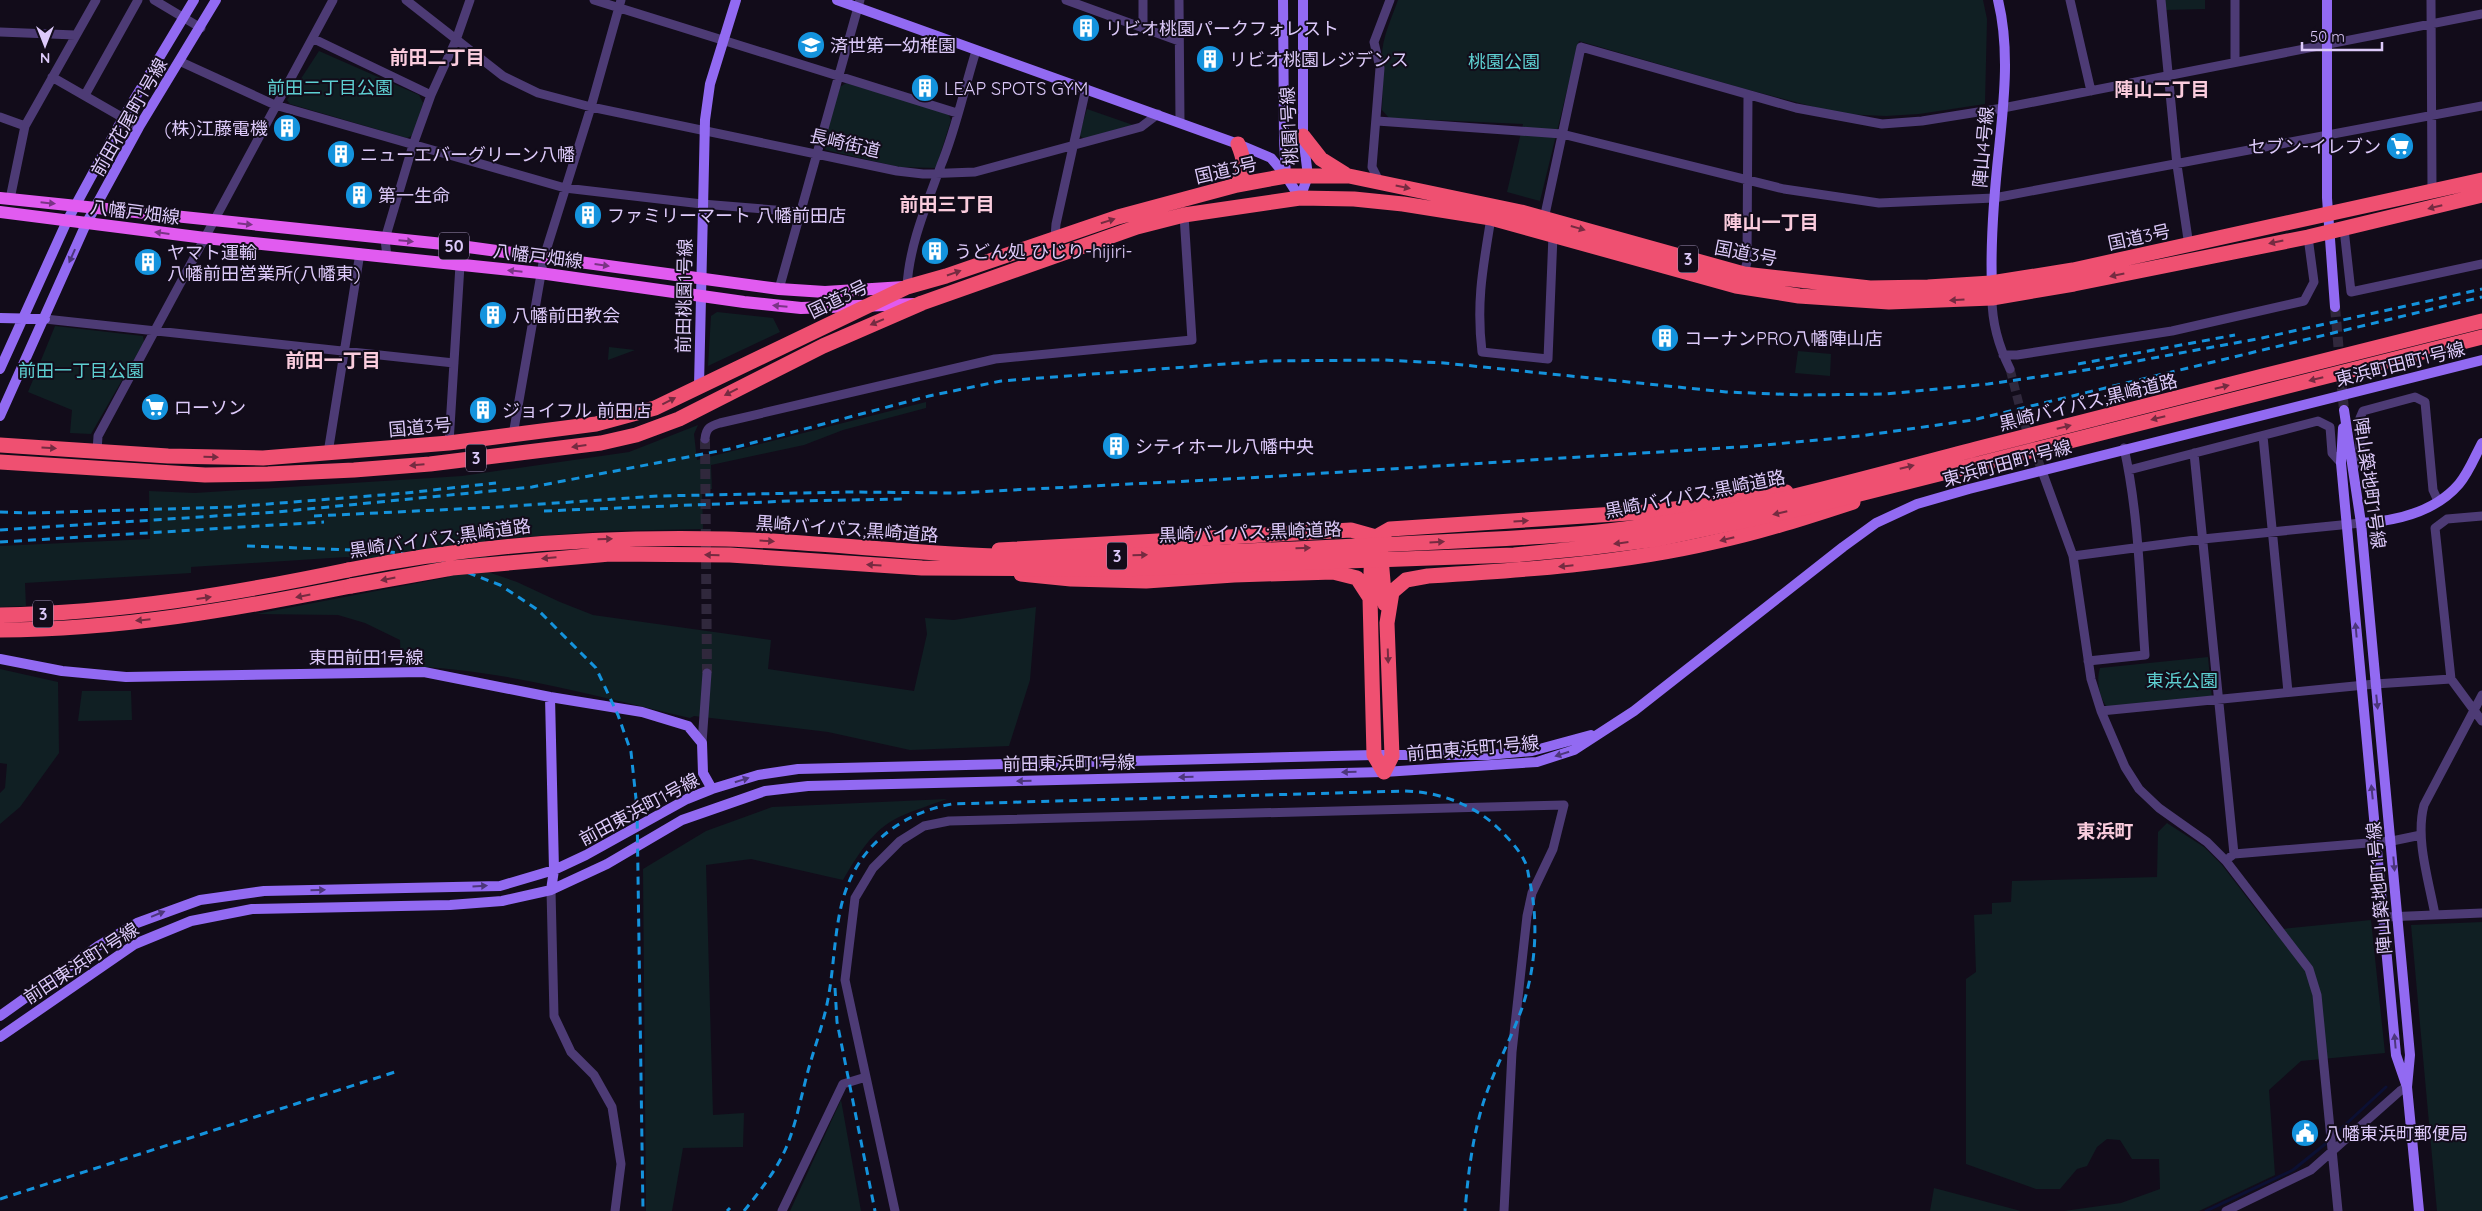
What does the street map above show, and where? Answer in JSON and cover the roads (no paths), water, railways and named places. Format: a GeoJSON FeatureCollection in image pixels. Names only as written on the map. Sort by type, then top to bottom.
{"type":"FeatureCollection","features":[{"type":"Feature","properties":{"kind":"highway"},"geometry":{"type":"LineString","coordinates":[[1303,136],[1321,160],[1331,168],[1349,176]]}},
{"type":"Feature","properties":{"kind":"highway"},"geometry":{"type":"LineString","coordinates":[[1236,185],[1244,174],[1245,160],[1238,144]]}},
{"type":"Feature","properties":{"kind":"highway","name":"国道3号"},"geometry":{"type":"LineString","coordinates":[[0,445],[168,456],[263,458],[449,443],[604,423],[655,408],[907,287],[946,276],[1055,237],[1118,217],[1236,185],[1286,176],[1349,176],[1544,219],[1744,274],[1870,288],[1928,287],[1991,282],[2073,270],[2482,180]]}},
{"type":"Feature","properties":{"kind":"highway","name":"国道3号"},"geometry":{"type":"LineString","coordinates":[[0,462],[205,475],[268,474],[430,464],[601,443],[636,435],[679,419],[823,346],[922,304],[1137,228],[1184,216],[1300,198],[1354,199],[1404,204],[1491,218],[1721,282],[1799,296],[1889,302],[1992,298],[2074,284],[2337,230],[2482,195]]}},
{"type":"Feature","properties":{"kind":"highway","name":"黒崎バイパス;黒崎道路"},"geometry":{"type":"LineString","coordinates":[[0,615],[86,612],[152,605],[216,596],[401,560],[503,546],[608,539],[729,539],[930,554],[1031,557],[1123,556],[1569,535],[1646,526],[1718,512],[1874,476],[2482,321]]}},
{"type":"Feature","properties":{"kind":"highway","name":"黒崎バイパス;黒崎道路"},"geometry":{"type":"LineString","coordinates":[[0,630],[86,626],[218,611],[452,568],[610,554],[730,555],[922,568],[1123,569],[1514,555],[1577,549],[1658,539],[1731,525],[2482,336]]}},
{"type":"Feature","properties":{"kind":"highway"},"geometry":{"type":"LineString","coordinates":[[1387,623],[1392,592],[1406,580],[1428,576],[1529,570],[1600,562],[1713,543],[1786,524],[1940,473]]}},
{"type":"Feature","properties":{"kind":"highway"},"geometry":{"type":"LineString","coordinates":[[930,554],[1351,530],[1376,536],[1390,529],[1645,512],[1712,505],[1874,476]]}},
{"type":"Feature","properties":{"kind":"highway"},"geometry":{"type":"LineString","coordinates":[[1376,536],[1372,551],[1370,598],[1374,755],[1384,772]]}},
{"type":"Feature","properties":{"kind":"highway"},"geometry":{"type":"LineString","coordinates":[[1376,536],[1382,552],[1387,623],[1392,756],[1384,772]]}},
{"type":"Feature","properties":{"kind":"highway"},"geometry":{"type":"LineString","coordinates":[[922,568],[1071,579],[1146,581],[1234,575],[1333,572],[1357,578],[1370,598]]}},
{"type":"Feature","properties":{"kind":"highway"},"geometry":{"type":"LineString","coordinates":[[0,636],[86,626]]}},
{"type":"Feature","properties":{"kind":"main road","name":"八幡戸畑線"},"geometry":{"type":"LineString","coordinates":[[5,199],[544,257],[779,289],[825,292],[907,287]]}},
{"type":"Feature","properties":{"kind":"main road","name":"八幡戸畑線"},"geometry":{"type":"LineString","coordinates":[[0,212],[205,238],[540,273],[744,302],[801,308],[922,304]]}},
{"type":"Feature","properties":{"kind":"street"},"geometry":{"type":"LineString","coordinates":[[5,199],[25,126],[96,0]]}},
{"type":"Feature","properties":{"kind":"street"},"geometry":{"type":"LineString","coordinates":[[85,95],[138,0]]}},
{"type":"Feature","properties":{"kind":"street"},"geometry":{"type":"LineString","coordinates":[[154,0],[201,28]]}},
{"type":"Feature","properties":{"kind":"street","name":"前田花尾町1号線"},"geometry":{"type":"LineString","coordinates":[[0,369],[67,221],[123,118],[194,0]]}},
{"type":"Feature","properties":{"kind":"street","name":"前田花尾町1号線"},"geometry":{"type":"LineString","coordinates":[[0,416],[86,224],[139,127],[201,28],[216,0]]}},
{"type":"Feature","properties":{"kind":"street"},"geometry":{"type":"LineString","coordinates":[[97,451],[98,436],[156,332],[275,105],[314,39],[333,0]]}},
{"type":"Feature","properties":{"kind":"street","name":"長崎街道"},"geometry":{"type":"LineString","coordinates":[[406,0],[503,76],[538,93],[591,107],[897,171],[938,174],[975,172],[1141,127],[1158,114]]}},
{"type":"Feature","properties":{"kind":"street"},"geometry":{"type":"LineString","coordinates":[[387,256],[386,239],[413,145],[431,95],[456,40],[470,0]]}},
{"type":"Feature","properties":{"kind":"street"},"geometry":{"type":"LineString","coordinates":[[594,0],[620,4],[724,41],[957,113]]}},
{"type":"Feature","properties":{"kind":"street","name":"前田桃園1号線"},"geometry":{"type":"LineString","coordinates":[[698,386],[705,130],[710,84],[736,0]]}},
{"type":"Feature","properties":{"kind":"street"},"geometry":{"type":"LineString","coordinates":[[837,0],[859,4],[976,51],[1086,88],[1238,144],[1271,158],[1286,176]]}},
{"type":"Feature","properties":{"kind":"street"},"geometry":{"type":"LineString","coordinates":[[1066,0],[1179,41]]}},
{"type":"Feature","properties":{"kind":"street"},"geometry":{"type":"LineString","coordinates":[[1142,0],[1143,27]]}},
{"type":"Feature","properties":{"kind":"street"},"geometry":{"type":"LineString","coordinates":[[1179,0],[1180,122]]}},
{"type":"Feature","properties":{"kind":"street","name":"桃園1号線"},"geometry":{"type":"LineString","coordinates":[[1283,0],[1286,176],[1300,198]]}},
{"type":"Feature","properties":{"kind":"street","name":"桃園1号線"},"geometry":{"type":"LineString","coordinates":[[1300,198],[1308,176],[1303,136],[1303,0]]}},
{"type":"Feature","properties":{"kind":"street"},"geometry":{"type":"LineString","coordinates":[[1380,183],[1372,167],[1380,68],[1374,42],[1390,0]]}},
{"type":"Feature","properties":{"kind":"street","name":"陣山4号線"},"geometry":{"type":"LineString","coordinates":[[1992,298],[1994,198],[2003,108],[2005,56],[2002,17],[1998,0]]}},
{"type":"Feature","properties":{"kind":"street"},"geometry":{"type":"LineString","coordinates":[[2070,0],[2090,91]]}},
{"type":"Feature","properties":{"kind":"street"},"geometry":{"type":"LineString","coordinates":[[2161,0],[2177,165],[2189,246]]}},
{"type":"Feature","properties":{"kind":"street"},"geometry":{"type":"LineString","coordinates":[[2234,0],[2235,62]]}},
{"type":"Feature","properties":{"kind":"street"},"geometry":{"type":"LineString","coordinates":[[2327,0],[2327,215],[2337,230],[2351,292],[2482,264]]}},
{"type":"Feature","properties":{"kind":"street"},"geometry":{"type":"LineString","coordinates":[[2431,0],[2430,116],[2432,191]]}},
{"type":"Feature","properties":{"kind":"street"},"geometry":{"type":"LineString","coordinates":[[513,434],[540,273],[591,107],[620,4]]}},
{"type":"Feature","properties":{"kind":"street"},"geometry":{"type":"LineString","coordinates":[[779,289],[859,4]]}},
{"type":"Feature","properties":{"kind":"street"},"geometry":{"type":"LineString","coordinates":[[1544,219],[1581,47],[1796,108],[1882,124],[1922,121],[2003,108],[2482,14]]}},
{"type":"Feature","properties":{"kind":"street"},"geometry":{"type":"LineString","coordinates":[[0,32],[75,35]]}},
{"type":"Feature","properties":{"kind":"street"},"geometry":{"type":"LineString","coordinates":[[314,39],[431,95]]}},
{"type":"Feature","properties":{"kind":"street"},"geometry":{"type":"LineString","coordinates":[[907,287],[908,268],[976,51]]}},
{"type":"Feature","properties":{"kind":"street"},"geometry":{"type":"LineString","coordinates":[[179,61],[275,105],[565,188],[702,204],[800,212]]}},
{"type":"Feature","properties":{"kind":"street"},"geometry":{"type":"LineString","coordinates":[[52,78],[139,127]]}},
{"type":"Feature","properties":{"kind":"street"},"geometry":{"type":"LineString","coordinates":[[1055,237],[1072,147],[1086,88]]}},
{"type":"Feature","properties":{"kind":"street"},"geometry":{"type":"LineString","coordinates":[[1744,274],[1747,262],[1748,95]]}},
{"type":"Feature","properties":{"kind":"street"},"geometry":{"type":"LineString","coordinates":[[1377,121],[1562,134],[1747,181],[1848,200],[1879,203],[1994,198],[2326,137],[2482,106]]}},
{"type":"Feature","properties":{"kind":"street"},"geometry":{"type":"LineString","coordinates":[[0,117],[25,126]]}},
{"type":"Feature","properties":{"kind":"street"},"geometry":{"type":"LineString","coordinates":[[1271,158],[1284,140]]}},
{"type":"Feature","properties":{"kind":"street"},"geometry":{"type":"LineString","coordinates":[[705,440],[706,432],[710,426],[720,423],[995,359],[1192,340],[1184,216]]}},
{"type":"Feature","properties":{"kind":"street"},"geometry":{"type":"LineString","coordinates":[[1491,218],[1479,296],[1482,352],[1548,359],[1553,235]]}},
{"type":"Feature","properties":{"kind":"street"},"geometry":{"type":"LineString","coordinates":[[2335,307],[2337,230]]}},
{"type":"Feature","properties":{"kind":"street"},"geometry":{"type":"LineString","coordinates":[[2003,355],[2017,355],[2172,331],[2304,301],[2314,282],[2308,236]]}},
{"type":"Feature","properties":{"kind":"street"},"geometry":{"type":"LineString","coordinates":[[328,453],[360,253]]}},
{"type":"Feature","properties":{"kind":"street"},"geometry":{"type":"LineString","coordinates":[[449,443],[460,265]]}},
{"type":"Feature","properties":{"kind":"street"},"geometry":{"type":"LineString","coordinates":[[1992,298],[1992,317],[2003,355],[2010,369]]}},
{"type":"Feature","properties":{"kind":"street"},"geometry":{"type":"LineString","coordinates":[[0,318],[45,319],[454,364]]}},
{"type":"Feature","properties":{"kind":"street","name":"東浜町田町1号線"},"geometry":{"type":"LineString","coordinates":[[1604,730],[1634,712],[1876,523],[1917,504],[2124,448],[2482,360]]}},
{"type":"Feature","properties":{"kind":"street"},"geometry":{"type":"LineString","coordinates":[[2354,467],[2360,452],[2360,418],[2363,412],[2415,397],[2424,402],[2432,490],[2438,501]]}},
{"type":"Feature","properties":{"kind":"street","name":"陣山築地町1号線"},"geometry":{"type":"LineString","coordinates":[[2407,1088],[2396,1055],[2385,918],[2346,525],[2341,463],[2344,410],[2361,523],[2375,684],[2392,841],[2410,1055],[2407,1088],[2419,1211]]}},
{"type":"Feature","properties":{"kind":"street"},"geometry":{"type":"LineString","coordinates":[[2129,470],[2318,421],[2330,427],[2332,453],[2341,463]]}},
{"type":"Feature","properties":{"kind":"street"},"geometry":{"type":"LineString","coordinates":[[2262,436],[2288,692]]}},
{"type":"Feature","properties":{"kind":"street"},"geometry":{"type":"LineString","coordinates":[[2073,556],[2203,539],[2386,522],[2410,516],[2438,501],[2461,483],[2482,443]]}},
{"type":"Feature","properties":{"kind":"street"},"geometry":{"type":"LineString","coordinates":[[2088,661],[2145,655],[2137,547],[2129,470],[2124,448]]}},
{"type":"Feature","properties":{"kind":"street"},"geometry":{"type":"LineString","coordinates":[[2194,453],[2234,854]]}},
{"type":"Feature","properties":{"kind":"street"},"geometry":{"type":"LineString","coordinates":[[2042,471],[2073,556],[2088,661],[2102,711],[2125,767],[2139,788],[2159,808],[2207,842],[2226,861],[2309,969],[2317,995],[2338,1211]]}},
{"type":"Feature","properties":{"kind":"street"},"geometry":{"type":"LineString","coordinates":[[2482,516],[2447,519],[2435,528],[2452,679],[2482,721]]}},
{"type":"Feature","properties":{"kind":"street","name":"東田前田1号線"},"geometry":{"type":"LineString","coordinates":[[0,659],[62,671],[126,677],[424,672],[550,697],[642,712],[688,726],[702,743]]}},
{"type":"Feature","properties":{"kind":"street"},"geometry":{"type":"LineString","coordinates":[[707,673],[702,743],[703,773],[712,789]]}},
{"type":"Feature","properties":{"kind":"street"},"geometry":{"type":"LineString","coordinates":[[2102,711],[2362,685],[2452,679]]}},
{"type":"Feature","properties":{"kind":"street"},"geometry":{"type":"LineString","coordinates":[[2435,915],[2421,835],[2421,816],[2424,805],[2482,695]]}},
{"type":"Feature","properties":{"kind":"street"},"geometry":{"type":"LineString","coordinates":[[550,697],[554,870],[551,890],[554,1016],[571,1052],[594,1075],[612,1107],[621,1164],[616,1211]]}},
{"type":"Feature","properties":{"kind":"street","name":"前田東浜町1号線"},"geometry":{"type":"LineString","coordinates":[[0,1016],[114,937],[161,912],[200,900],[264,890],[500,886],[554,870],[586,855],[687,799],[758,775],[798,769],[1374,755],[1488,755],[1532,751],[1604,730]]}},
{"type":"Feature","properties":{"kind":"street","name":"前田東浜町1号線"},"geometry":{"type":"LineString","coordinates":[[0,1037],[134,944],[191,921],[252,910],[450,905],[502,901],[551,890],[607,864],[682,820],[764,791],[808,786],[1384,772],[1537,762],[1574,750],[1604,730]]}},
{"type":"Feature","properties":{"kind":"street"},"geometry":{"type":"LineString","coordinates":[[895,1211],[845,980],[855,898],[873,868],[900,841],[924,826],[949,821],[1564,805],[1552,849],[1532,893],[1527,916],[1512,1052],[1504,1211]]}},
{"type":"Feature","properties":{"kind":"street"},"geometry":{"type":"LineString","coordinates":[[2226,861],[2234,854],[2377,840],[2392,841],[2421,835]]}},
{"type":"Feature","properties":{"kind":"street"},"geometry":{"type":"LineString","coordinates":[[2385,918],[2482,913]]}},
{"type":"Feature","properties":{"kind":"street"},"geometry":{"type":"LineString","coordinates":[[782,1211],[843,1084],[866,1077]]}},
{"type":"Feature","properties":{"kind":"street"},"geometry":{"type":"LineString","coordinates":[[2226,1211],[2311,1170],[2400,1091],[2407,1088]]}},
{"type":"Feature","properties":{"kind":"waterway"},"geometry":{"type":"LineString","coordinates":[[2332,1137],[2386,1087]]}},
{"type":"Feature","properties":{"kind":"waterway"},"geometry":{"type":"LineString","coordinates":[[2206,1211],[2293,1170],[2329,1141]]}},
{"type":"Feature","properties":{"kind":"tunnel"},"geometry":{"type":"LineString","coordinates":[[2335,307],[2344,410]]}},
{"type":"Feature","properties":{"kind":"tunnel"},"geometry":{"type":"LineString","coordinates":[[2010,369],[2023,420],[2042,471]]}},
{"type":"Feature","properties":{"kind":"tunnel"},"geometry":{"type":"LineString","coordinates":[[705,439],[707,673]]}},
{"type":"Feature","properties":{"kind":"railway"},"geometry":{"type":"LineString","coordinates":[[0,530],[277,512],[532,487],[729,449],[929,396],[1001,381],[1265,361],[1383,360],[1444,363],[1726,392],[1801,395],[1886,394],[1988,384],[2099,368],[2262,338],[2482,289]]}},
{"type":"Feature","properties":{"kind":"railway"},"geometry":{"type":"LineString","coordinates":[[314,516],[499,507],[658,496],[850,492],[955,493],[1247,478],[1754,446],[1860,436],[1973,420],[2482,297]]}},
{"type":"Feature","properties":{"kind":"railway"},"geometry":{"type":"LineString","coordinates":[[2078,364],[2235,335]]}},
{"type":"Feature","properties":{"kind":"railway"},"geometry":{"type":"LineString","coordinates":[[0,512],[31,513],[231,507],[406,493],[496,483]]}},
{"type":"Feature","properties":{"kind":"railway"},"geometry":{"type":"LineString","coordinates":[[544,511],[791,501],[906,499]]}},
{"type":"Feature","properties":{"kind":"railway"},"geometry":{"type":"LineString","coordinates":[[0,542],[324,522]]}},
{"type":"Feature","properties":{"kind":"railway"},"geometry":{"type":"LineString","coordinates":[[247,546],[378,551],[399,553],[440,562],[500,585],[538,610],[596,668],[618,715],[631,752],[637,808],[643,1211]]}},
{"type":"Feature","properties":{"kind":"railway"},"geometry":{"type":"LineString","coordinates":[[744,1211],[777,1165],[786,1148],[793,1128],[826,1007],[835,942],[847,887],[864,856],[889,831],[903,822],[935,808],[952,804],[1405,791],[1430,794],[1455,801],[1478,812],[1498,828],[1522,856],[1527,866],[1532,894],[1535,944],[1527,992],[1482,1107],[1471,1158],[1465,1211]]}},
{"type":"Feature","properties":{"kind":"railway"},"geometry":{"type":"LineString","coordinates":[[835,988],[837,1022],[875,1211]]}},
{"type":"Feature","properties":{"kind":"railway"},"geometry":{"type":"LineString","coordinates":[[0,1199],[395,1072]]}},
{"type":"Feature","properties":{"kind":"railway"},"geometry":{"type":"LineString","coordinates":[[727,1211],[730,1208]]}},
{"type":"Feature","properties":{"kind":"place","name":"リビオ桃園パークフォレスト"},"geometry":{"type":"Point","coordinates":[1086,28]}},
{"type":"Feature","properties":{"kind":"place","name":"済世第一幼稚園"},"geometry":{"type":"Point","coordinates":[811,45]}},
{"type":"Feature","properties":{"kind":"place","name":"リビオ桃園レジデンス"},"geometry":{"type":"Point","coordinates":[1210,59]}},
{"type":"Feature","properties":{"kind":"place","name":"LEAP SPOTS GYM"},"geometry":{"type":"Point","coordinates":[925,88]}},
{"type":"Feature","properties":{"kind":"place","name":"(株)江藤電機"},"geometry":{"type":"Point","coordinates":[287,128]}},
{"type":"Feature","properties":{"kind":"place","name":"セブン-イレブン"},"geometry":{"type":"Point","coordinates":[2400,146]}},
{"type":"Feature","properties":{"kind":"place","name":"ニューエバーグリーン八幡"},"geometry":{"type":"Point","coordinates":[341,154]}},
{"type":"Feature","properties":{"kind":"place","name":"第一生命"},"geometry":{"type":"Point","coordinates":[359,195]}},
{"type":"Feature","properties":{"kind":"place","name":"ファミリーマート 八幡前田店"},"geometry":{"type":"Point","coordinates":[588,215]}},
{"type":"Feature","properties":{"kind":"place","name":"うどん処 ひじり-hijiri-"},"geometry":{"type":"Point","coordinates":[935,251]}},
{"type":"Feature","properties":{"kind":"place","name":"ヤマト運輸 八幡前田営業所(八幡東)"},"geometry":{"type":"Point","coordinates":[148,262]}},
{"type":"Feature","properties":{"kind":"place","name":"八幡前田教会"},"geometry":{"type":"Point","coordinates":[493,315]}},
{"type":"Feature","properties":{"kind":"place","name":"コーナンPRO八幡陣山店"},"geometry":{"type":"Point","coordinates":[1665,338]}},
{"type":"Feature","properties":{"kind":"place","name":"ローソン"},"geometry":{"type":"Point","coordinates":[155,407]}},
{"type":"Feature","properties":{"kind":"place","name":"ジョイフル 前田店"},"geometry":{"type":"Point","coordinates":[483,410]}},
{"type":"Feature","properties":{"kind":"place","name":"シティホール八幡中央"},"geometry":{"type":"Point","coordinates":[1116,446]}},
{"type":"Feature","properties":{"kind":"place","name":"八幡東浜町郵便局"},"geometry":{"type":"Point","coordinates":[2305,1133]}},
{"type":"Feature","properties":{"kind":"district","name":"前田二丁目"},"geometry":{"type":"Point","coordinates":[437,57]}},
{"type":"Feature","properties":{"kind":"district","name":"陣山二丁目"},"geometry":{"type":"Point","coordinates":[2162,89]}},
{"type":"Feature","properties":{"kind":"district","name":"前田三丁目"},"geometry":{"type":"Point","coordinates":[947,204]}},
{"type":"Feature","properties":{"kind":"district","name":"陣山一丁目"},"geometry":{"type":"Point","coordinates":[1771,222]}},
{"type":"Feature","properties":{"kind":"district","name":"前田一丁目"},"geometry":{"type":"Point","coordinates":[333,360]}},
{"type":"Feature","properties":{"kind":"district","name":"東浜町"},"geometry":{"type":"Point","coordinates":[2105,831]}},
{"type":"Feature","properties":{"kind":"park label","name":"桃園公園"},"geometry":{"type":"Point","coordinates":[1504,61]}},
{"type":"Feature","properties":{"kind":"park label","name":"前田二丁目公園"},"geometry":{"type":"Point","coordinates":[330,87]}},
{"type":"Feature","properties":{"kind":"park label","name":"前田一丁目公園"},"geometry":{"type":"Point","coordinates":[81,370]}},
{"type":"Feature","properties":{"kind":"park label","name":"東浜公園"},"geometry":{"type":"Point","coordinates":[2182,680]}}]}
